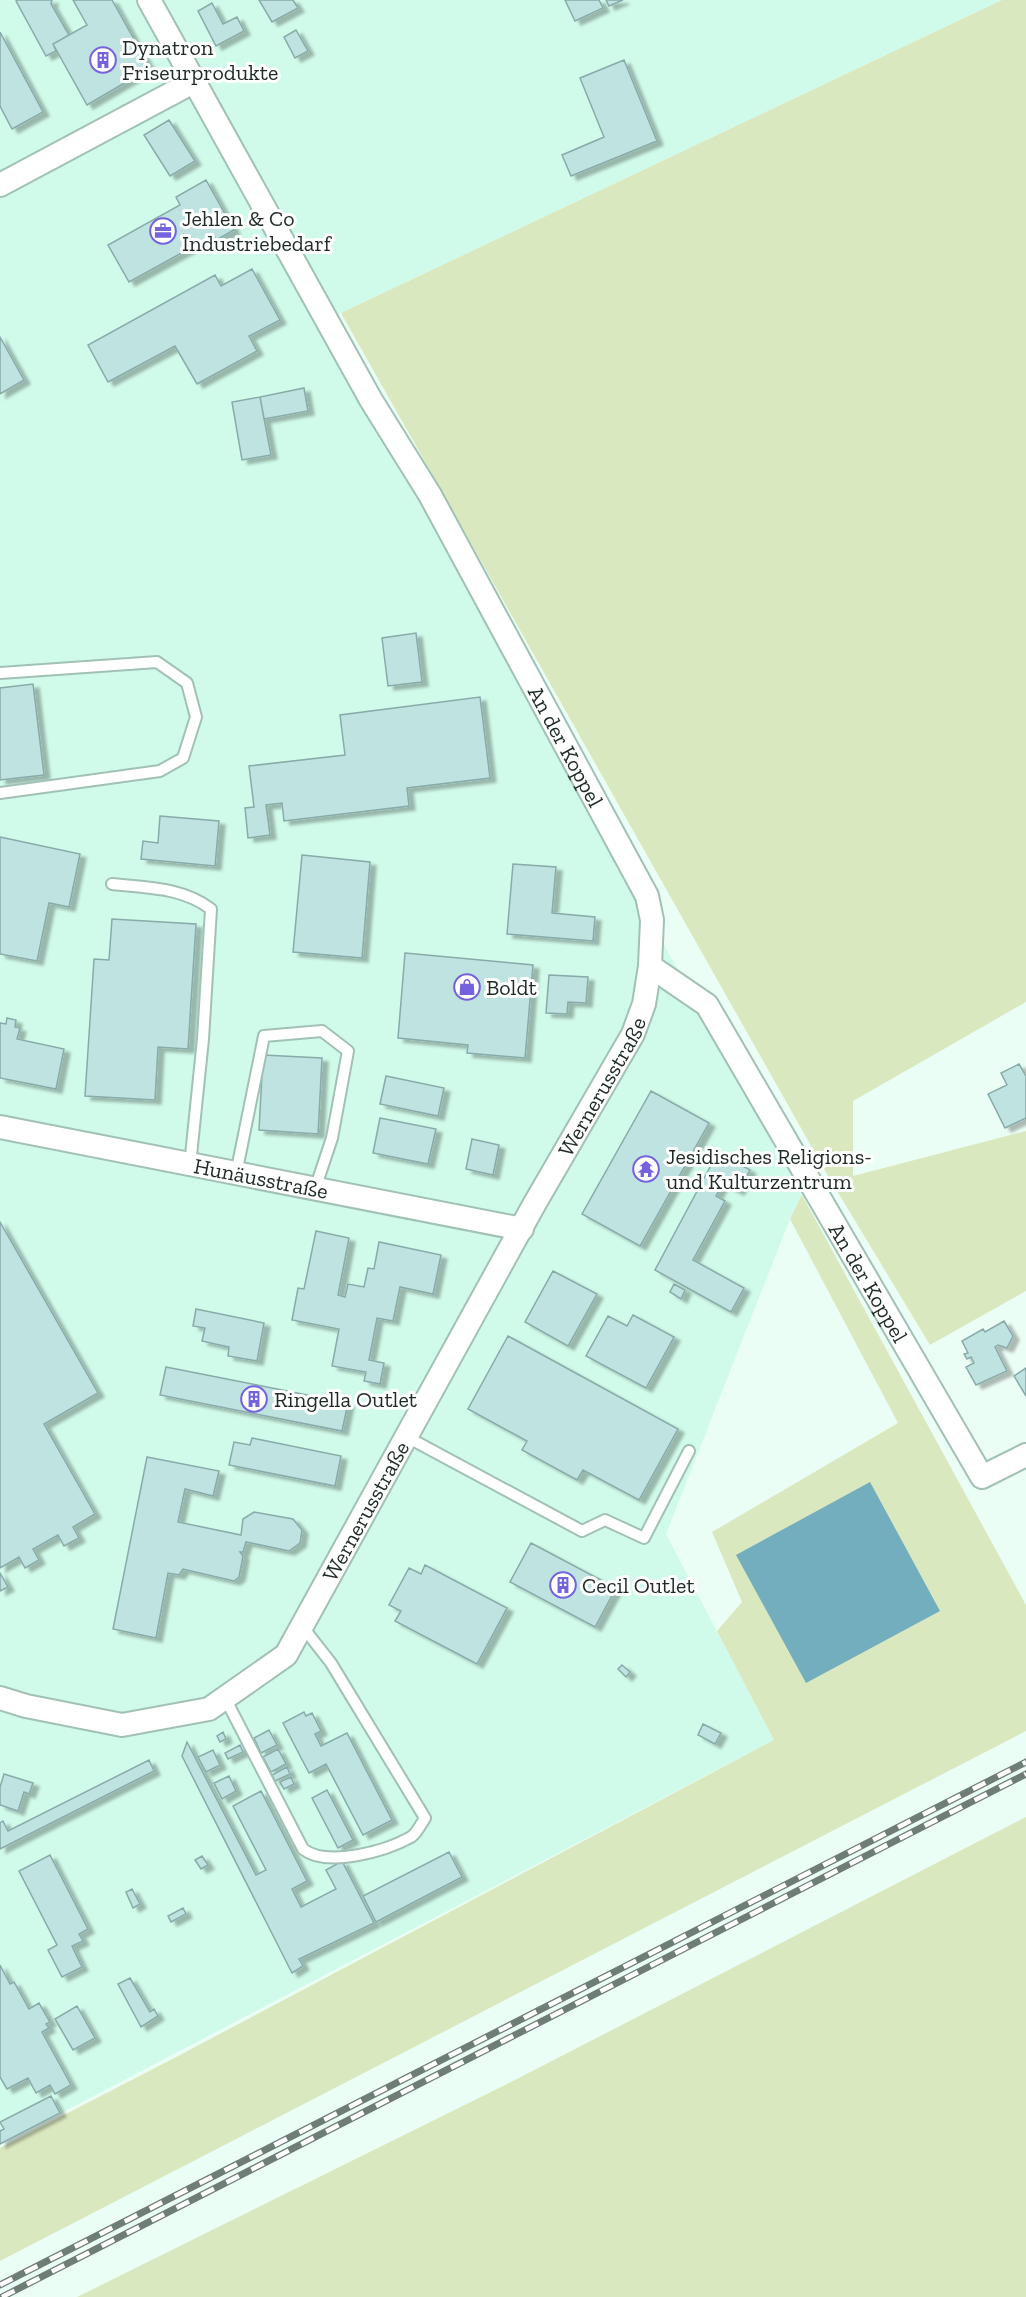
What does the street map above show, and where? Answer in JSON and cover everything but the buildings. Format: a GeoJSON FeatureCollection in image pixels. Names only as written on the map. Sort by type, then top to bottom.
{"type":"FeatureCollection","features":[{"type":"Feature","properties":{"kind":"street","name":"An der Koppel"},"geometry":{"type":"LineString","coordinates":[[149,0],[371,400],[430,495],[647,896],[652,920],[650,966],[707,1005],[982,1477],[1026,1455]]}},
{"type":"Feature","properties":{"kind":"street"},"geometry":{"type":"LineString","coordinates":[[0,185],[195,81]]}},
{"type":"Feature","properties":{"kind":"street","name":"Wernerusstraße"},"geometry":{"type":"LineString","coordinates":[[0,1698],[26,1706],[122,1725],[209,1708],[286,1655],[633,1034],[644,1004],[650,966]]}},
{"type":"Feature","properties":{"kind":"street","name":"Hunäusstraße"},"geometry":{"type":"LineString","coordinates":[[0,1127],[522,1229]]}},
{"type":"Feature","properties":{"kind":"lane"},"geometry":{"type":"LineString","coordinates":[[0,673],[158,662],[187,683],[196,717],[183,758],[160,771],[0,793]]}},
{"type":"Feature","properties":{"kind":"lane"},"geometry":{"type":"LineString","coordinates":[[112,884],[173,890],[199,900],[211,909],[204,1039],[190,1165]]}},
{"type":"Feature","properties":{"kind":"lane"},"geometry":{"type":"LineString","coordinates":[[236,1174],[264,1036],[322,1031],[348,1051],[332,1138],[315,1189]]}},
{"type":"Feature","properties":{"kind":"lane"},"geometry":{"type":"LineString","coordinates":[[407,1437],[582,1531],[605,1520],[644,1538],[689,1451]]}},
{"type":"Feature","properties":{"kind":"lane"},"geometry":{"type":"LineString","coordinates":[[225,1698],[303,1849],[310,1855],[334,1858],[370,1853],[412,1836],[425,1818],[331,1663],[302,1626]]}},
{"type":"Feature","properties":{"kind":"shaded area"},"geometry":{"type":"Polygon","coordinates":[[[0,0],[1002,0],[341,313],[319,319],[802,1195],[790,1219],[666,1534],[774,1740],[0,2145],[0,0]]]}},
{"type":"Feature","properties":{"kind":"shaded area"},"geometry":{"type":"Polygon","coordinates":[[[1002,0],[1026,0],[1026,1002],[853,1101],[853,1176],[1026,1131],[1026,1291],[930,1345],[828,1176],[341,313],[1002,0]]]}},
{"type":"Feature","properties":{"kind":"shaded area"},"geometry":{"type":"Polygon","coordinates":[[[802,1195],[1026,1605],[1026,1731],[0,2261],[0,2148],[774,1740],[717,1631],[742,1602],[712,1532],[898,1423],[790,1219],[802,1195]]]}},
{"type":"Feature","properties":{"kind":"shaded area"},"geometry":{"type":"Polygon","coordinates":[[[1026,1817],[1026,2297],[77,2297],[507,2084],[1026,1817]]]}},
{"type":"Feature","properties":{"kind":"water"},"geometry":{"type":"Polygon","coordinates":[[[870,1482],[940,1611],[806,1683],[736,1555],[870,1482]]]}},
{"type":"Feature","properties":{"kind":"railway"},"geometry":{"type":"LineString","coordinates":[[0,2285],[1026,1762]]}},
{"type":"Feature","properties":{"kind":"railway"},"geometry":{"type":"LineString","coordinates":[[2,2297],[1026,1774]]}},
{"type":"Feature","properties":{"kind":"place","name":"Dynatron Friseurprodukte"},"geometry":{"type":"Point","coordinates":[103,60]}},
{"type":"Feature","properties":{"kind":"place","name":"Jehlen & Co Industriebedarf"},"geometry":{"type":"Point","coordinates":[163,231]}},
{"type":"Feature","properties":{"kind":"place","name":"Boldt"},"geometry":{"type":"Point","coordinates":[467,987]}},
{"type":"Feature","properties":{"kind":"place","name":"Jesidisches Religions- und Kulturzentrum"},"geometry":{"type":"Point","coordinates":[646,1169]}},
{"type":"Feature","properties":{"kind":"place","name":"Ringella Outlet"},"geometry":{"type":"Point","coordinates":[254,1399]}},
{"type":"Feature","properties":{"kind":"place","name":"Cecil Outlet"},"geometry":{"type":"Point","coordinates":[563,1585]}}]}
